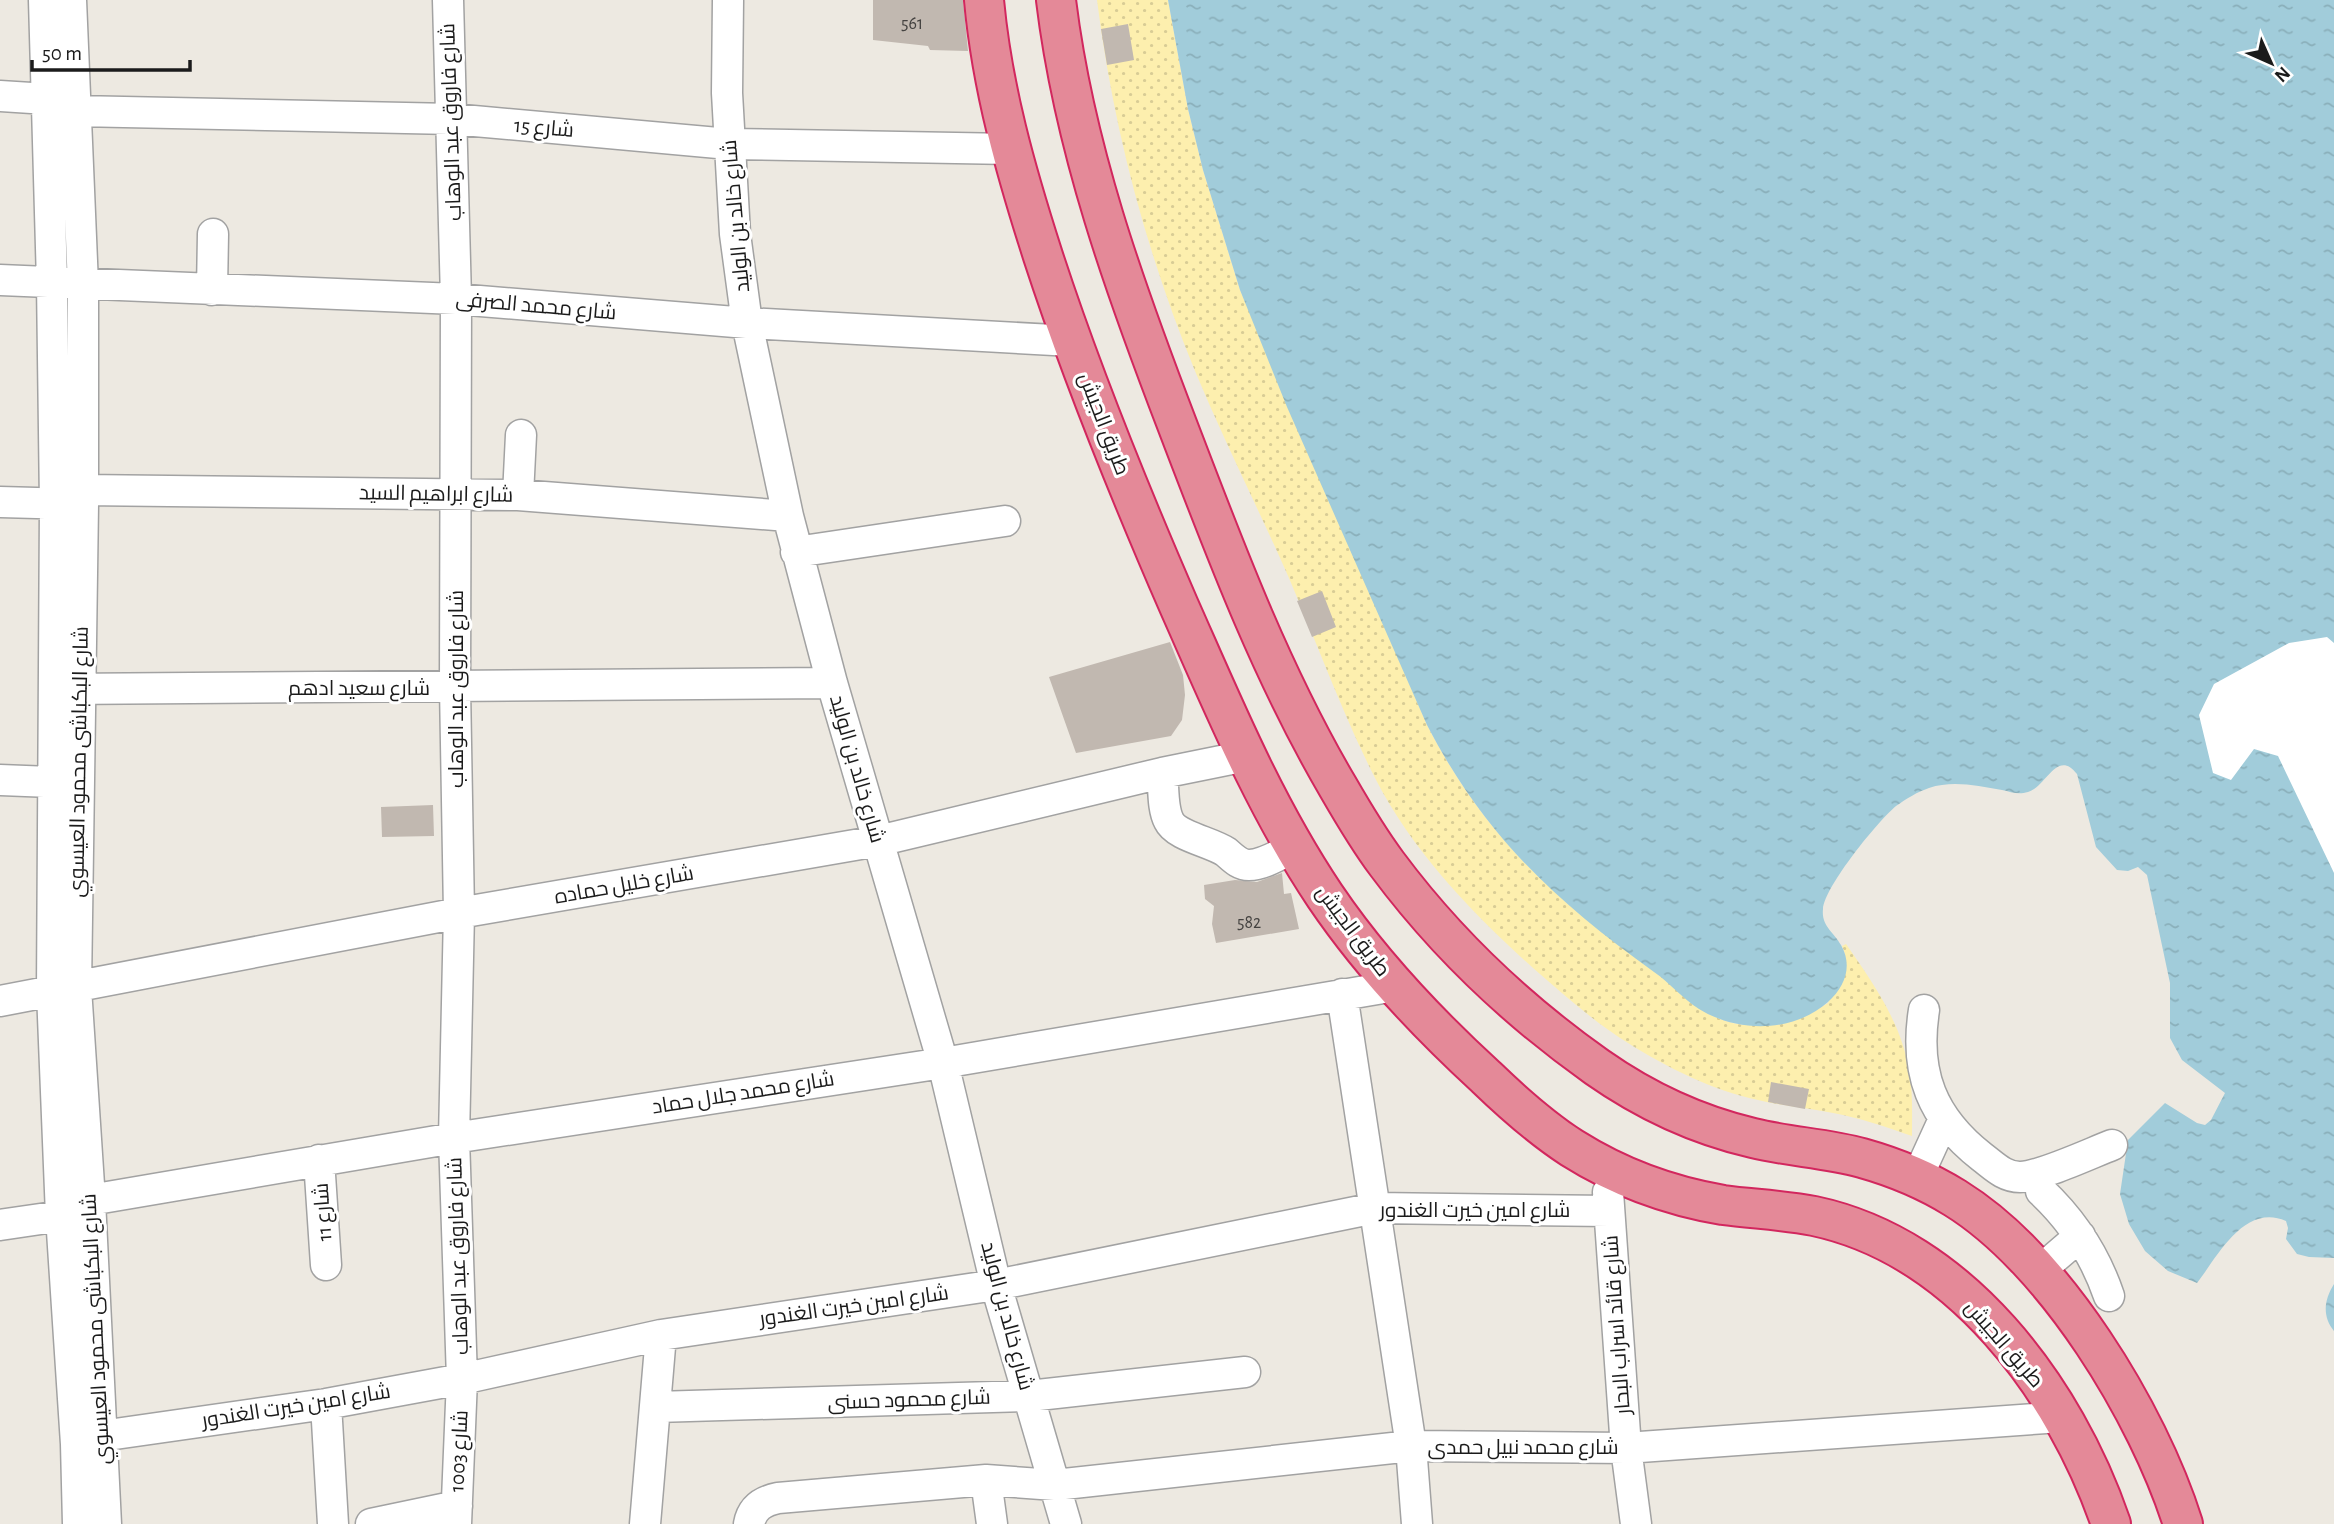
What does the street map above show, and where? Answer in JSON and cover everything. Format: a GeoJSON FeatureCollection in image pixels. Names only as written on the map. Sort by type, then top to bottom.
{"type":"FeatureCollection","features":[{"type":"Feature","properties":{"kind":"highway","name":"طريق الجيش"},"geometry":{"type":"LineString","coordinates":[[984,0],[992,68],[1011,149],[1072,341],[1141,519],[1246,756],[1295,847],[1345,925],[1395,986],[1450,1044],[1545,1129],[1606,1167],[1634,1180],[1694,1199],[1724,1205],[1784,1210],[1845,1224],[1898,1249],[1944,1279],[1985,1316],[2025,1362],[2061,1417],[2095,1483],[2111,1524]]}},
{"type":"Feature","properties":{"kind":"highway"},"geometry":{"type":"LineString","coordinates":[[1056,0],[1071,91],[1085,152],[1141,330],[1236,576],[1279,675],[1328,770],[1384,861],[1438,926],[1498,987],[1563,1042],[1626,1086],[1677,1112],[1720,1129],[1765,1141],[1857,1156],[1917,1178],[1955,1198],[1984,1219],[2011,1242],[2038,1272],[2083,1330],[2129,1401],[2162,1467],[2183,1524]]}},
{"type":"Feature","properties":{"kind":"street","name":"شارع البكباشى محمود العيسوي"},"geometry":{"type":"LineString","coordinates":[[44,0],[52,283],[74,499]]}},
{"type":"Feature","properties":{"kind":"street","name":"شارع البكباشى محمود العيسوي"},"geometry":{"type":"LineString","coordinates":[[71,0],[83,285],[67,689],[61,1216],[76,1444],[78,1524]]}},
{"type":"Feature","properties":{"kind":"street","name":"شارع فاروق عبد الوهاب"},"geometry":{"type":"LineString","coordinates":[[447,0],[456,299],[455,687],[459,913],[454,1138],[462,1379]]}},
{"type":"Feature","properties":{"kind":"street","name":"شارع خالد بن الوليد"},"geometry":{"type":"LineString","coordinates":[[728,0],[729,144],[735,234],[747,323],[788,516],[832,683],[943,1063],[996,1285],[1066,1524]]}},
{"type":"Feature","properties":{"kind":"street"},"geometry":{"type":"LineString","coordinates":[[0,96],[47,99]]}},
{"type":"Feature","properties":{"kind":"street","name":"شارع 15"},"geometry":{"type":"LineString","coordinates":[[76,111],[452,119],[729,144],[1011,149]]}},
{"type":"Feature","properties":{"kind":"street"},"geometry":{"type":"LineString","coordinates":[[212,290],[213,234]]}},
{"type":"Feature","properties":{"kind":"street","name":"شارع محمد الصرفى"},"geometry":{"type":"LineString","coordinates":[[0,280],[456,299],[747,323],[1072,341]]}},
{"type":"Feature","properties":{"kind":"street"},"geometry":{"type":"LineString","coordinates":[[518,495],[521,435]]}},
{"type":"Feature","properties":{"kind":"street","name":"شارع ابراهيم السيد"},"geometry":{"type":"LineString","coordinates":[[0,502],[518,495],[788,516]]}},
{"type":"Feature","properties":{"kind":"street"},"geometry":{"type":"LineString","coordinates":[[796,552],[1005,522]]}},
{"type":"Feature","properties":{"kind":"street","name":"شارع سعيد ادهم"},"geometry":{"type":"LineString","coordinates":[[67,689],[832,683]]}},
{"type":"Feature","properties":{"kind":"street","name":"شارع البكباشى محمود العيسوي"},"geometry":{"type":"LineString","coordinates":[[67,689],[51,782],[64,990],[90,1200],[106,1524]]}},
{"type":"Feature","properties":{"kind":"street","name":"شارع خليل حماده"},"geometry":{"type":"LineString","coordinates":[[0,1001],[459,913],[878,841],[1162,773],[1246,756]]}},
{"type":"Feature","properties":{"kind":"street"},"geometry":{"type":"LineString","coordinates":[[1162,773],[1167,816],[1173,828],[1179,832],[1207,841],[1239,863],[1248,865],[1257,864],[1295,847]]}},
{"type":"Feature","properties":{"kind":"street"},"geometry":{"type":"LineString","coordinates":[[0,780],[51,782]]}},
{"type":"Feature","properties":{"kind":"street","name":"شارع محمد جلال حماد"},"geometry":{"type":"LineString","coordinates":[[90,1200],[454,1138],[943,1063],[1395,986]]}},
{"type":"Feature","properties":{"kind":"street"},"geometry":{"type":"LineString","coordinates":[[1342,994],[1412,1446],[1417,1524]]}},
{"type":"Feature","properties":{"kind":"street"},"geometry":{"type":"LineString","coordinates":[[1924,1010],[1921,1029],[1927,1085],[1944,1119],[1970,1147],[2003,1173],[2012,1176],[2032,1175],[2112,1144]]}},
{"type":"Feature","properties":{"kind":"street"},"geometry":{"type":"LineString","coordinates":[[1917,1178],[1944,1119]]}},
{"type":"Feature","properties":{"kind":"street","name":"شارع 11"},"geometry":{"type":"LineString","coordinates":[[319,1160],[326,1265]]}},
{"type":"Feature","properties":{"kind":"street","name":"شارع قائد اسراب البحار"},"geometry":{"type":"LineString","coordinates":[[1606,1167],[1626,1448],[1636,1524]]}},
{"type":"Feature","properties":{"kind":"street"},"geometry":{"type":"LineString","coordinates":[[2041,1191],[2062,1212],[2080,1236],[2097,1265],[2109,1296]]}},
{"type":"Feature","properties":{"kind":"street","name":"شارع امين خيرت الغندور"},"geometry":{"type":"LineString","coordinates":[[101,1436],[326,1404],[462,1379],[661,1335],[996,1285],[1375,1208],[1609,1211]]}},
{"type":"Feature","properties":{"kind":"street"},"geometry":{"type":"LineString","coordinates":[[0,1225],[61,1216]]}},
{"type":"Feature","properties":{"kind":"street"},"geometry":{"type":"LineString","coordinates":[[2038,1272],[2080,1236]]}},
{"type":"Feature","properties":{"kind":"street"},"geometry":{"type":"LineString","coordinates":[[645,1524],[661,1335]]}},
{"type":"Feature","properties":{"kind":"street","name":"شارع محمود حسنى"},"geometry":{"type":"LineString","coordinates":[[656,1408],[1029,1396],[1245,1372]]}},
{"type":"Feature","properties":{"kind":"street","name":"شارع 1003"},"geometry":{"type":"LineString","coordinates":[[456,1515],[462,1379]]}},
{"type":"Feature","properties":{"kind":"street"},"geometry":{"type":"LineString","coordinates":[[326,1404],[333,1524]]}},
{"type":"Feature","properties":{"kind":"street","name":"شارع محمد نبيل حمدى"},"geometry":{"type":"LineString","coordinates":[[749,1524],[756,1508],[766,1500],[778,1497],[986,1480],[1055,1485],[1412,1446],[1626,1448],[2061,1417]]}},
{"type":"Feature","properties":{"kind":"street"},"geometry":{"type":"LineString","coordinates":[[986,1480],[992,1524]]}},
{"type":"Feature","properties":{"kind":"street"},"geometry":{"type":"LineString","coordinates":[[371,1524],[456,1515]]}},
{"type":"Feature","properties":{"kind":"sand"},"geometry":{"type":"Polygon","coordinates":[[[1097,0],[1168,0],[1188,109],[1203,170],[1240,290],[1427,725],[1474,803],[1528,866],[1589,921],[1692,1002],[1726,1021],[1765,1025],[1805,1015],[1828,1003],[1845,954],[1842,946],[1846,944],[1876,988],[1900,1036],[1910,1078],[1912,1136],[1843,1115],[1741,1096],[1691,1077],[1643,1052],[1591,1017],[1510,947],[1445,880],[1407,831],[1361,750],[1289,578],[1214,416],[1177,326],[1147,235],[1122,142],[1097,0]]]}},
{"type":"Feature","properties":{"kind":"water"},"geometry":{"type":"Polygon","coordinates":[[[1168,0],[2334,0],[2334,1258],[2297,1254],[2286,1239],[2286,1221],[2271,1217],[2257,1219],[2234,1235],[2197,1283],[2168,1271],[2145,1251],[2129,1224],[2120,1194],[2128,1140],[2165,1103],[2197,1123],[2205,1125],[2211,1120],[2225,1093],[2182,1060],[2170,1038],[2170,983],[2147,875],[2138,867],[2128,871],[2117,870],[2096,847],[2077,774],[2070,767],[2057,767],[2034,789],[2024,793],[1947,784],[1925,790],[1896,806],[1877,825],[1842,870],[1823,909],[1824,920],[1845,953],[1847,968],[1843,983],[1828,1002],[1814,1012],[1799,1020],[1782,1024],[1748,1026],[1714,1017],[1699,1009],[1585,919],[1525,863],[1473,800],[1427,725],[1287,407],[1240,290],[1203,170],[1188,109],[1168,0]]]}},
{"type":"Feature","properties":{"kind":"water"},"geometry":{"type":"Polygon","coordinates":[[[2334,1284],[2334,1331],[2326,1308],[2334,1284]]]}},
{"type":"Feature","properties":{"kind":"pier"},"geometry":{"type":"Polygon","coordinates":[[[2327,637],[2334,643],[2334,873],[2278,756],[2254,749],[2231,780],[2213,773],[2199,715],[2214,684],[2289,643],[2327,637]]]}},
{"type":"Feature","properties":{"kind":"building"},"geometry":{"type":"Polygon","coordinates":[[[873,0],[963,0],[968,51],[930,50],[928,46],[873,40],[873,0]]]}},
{"type":"Feature","properties":{"kind":"building"},"geometry":{"type":"Polygon","coordinates":[[[1128,24],[1134,60],[1107,65],[1101,29],[1128,24]]]}},
{"type":"Feature","properties":{"kind":"building"},"geometry":{"type":"Polygon","coordinates":[[[1322,591],[1336,627],[1312,637],[1297,601],[1322,591]]]}},
{"type":"Feature","properties":{"kind":"building"},"geometry":{"type":"Polygon","coordinates":[[[1170,642],[1183,675],[1185,695],[1182,720],[1171,736],[1076,753],[1049,677],[1170,642]]]}},
{"type":"Feature","properties":{"kind":"building"},"geometry":{"type":"Polygon","coordinates":[[[433,805],[434,836],[382,837],[381,807],[433,805]]]}},
{"type":"Feature","properties":{"kind":"building"},"geometry":{"type":"Polygon","coordinates":[[[1282,873],[1284,894],[1291,893],[1299,929],[1216,943],[1212,924],[1214,906],[1205,899],[1204,885],[1235,880],[1257,882],[1282,873]]]}},
{"type":"Feature","properties":{"kind":"building"},"geometry":{"type":"Polygon","coordinates":[[[1771,1082],[1809,1089],[1805,1109],[1768,1102],[1771,1082]]]}}]}
